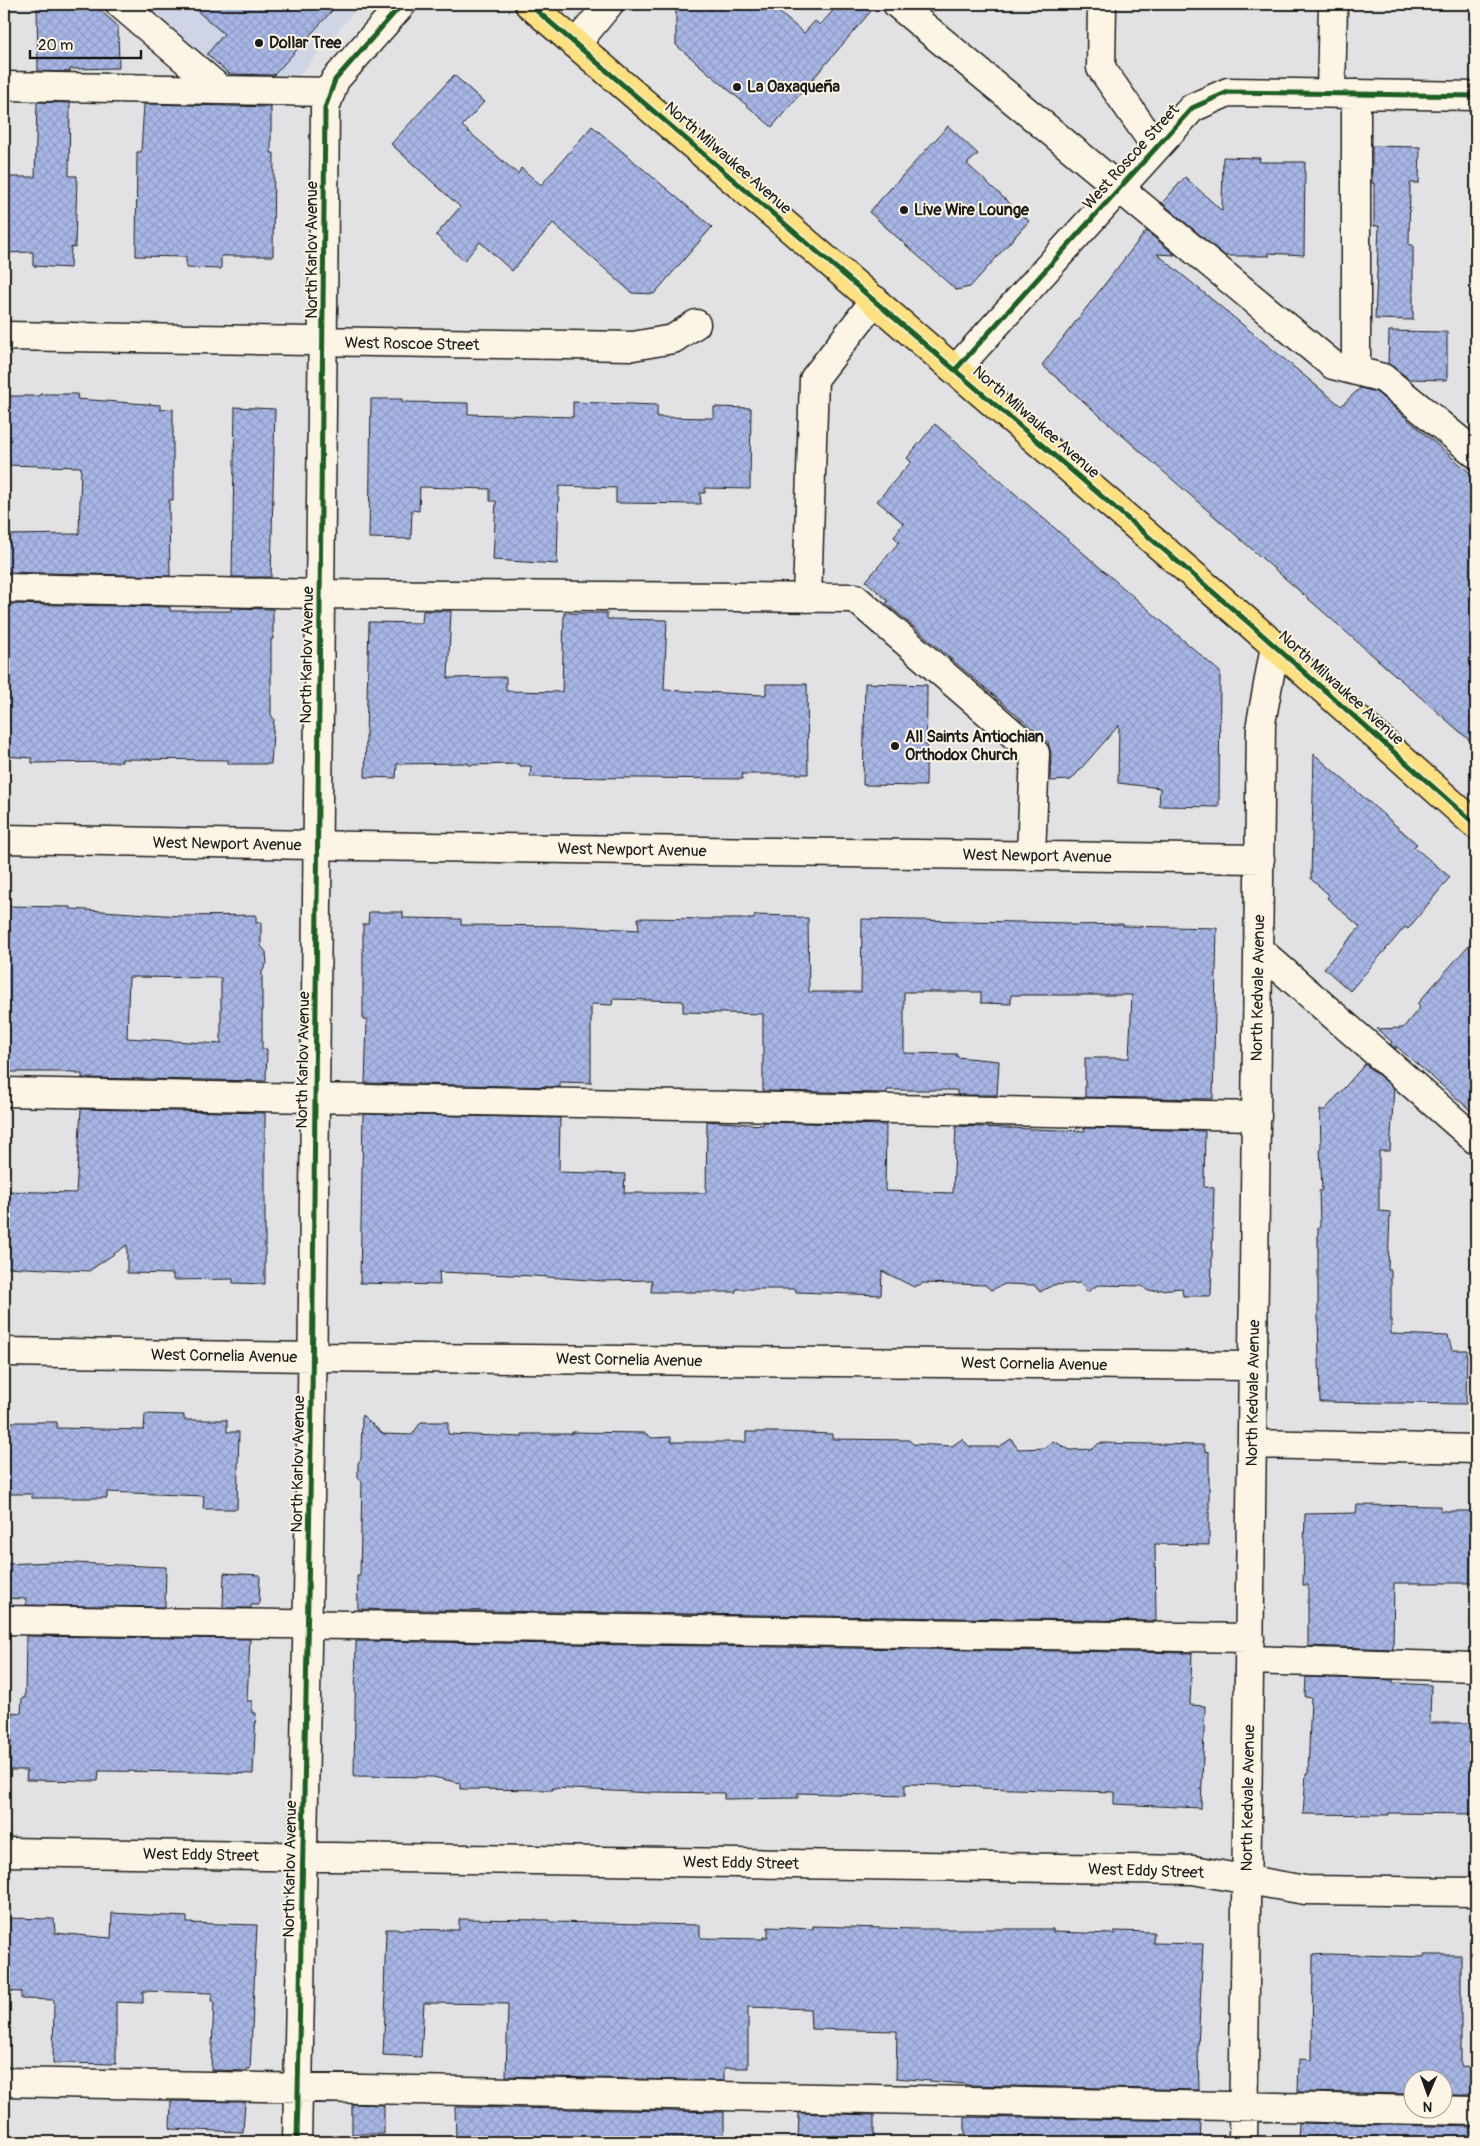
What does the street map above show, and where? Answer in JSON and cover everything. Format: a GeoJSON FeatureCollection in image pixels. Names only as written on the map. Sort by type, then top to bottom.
{"type":"FeatureCollection","features":[{"type":"Feature","properties":{"kind":"main road","name":"North Milwaukee Avenue"},"geometry":{"type":"LineString","coordinates":[[529,4],[956,369],[1275,646],[1476,825]]}},
{"type":"Feature","properties":{"kind":"street"},"geometry":{"type":"LineString","coordinates":[[120,4],[221,90]]}},
{"type":"Feature","properties":{"kind":"street","name":"North Karlov Avenue"},"geometry":{"type":"LineString","coordinates":[[298,2142],[312,1357],[325,108],[335,80],[402,4]]}},
{"type":"Feature","properties":{"kind":"street"},"geometry":{"type":"LineString","coordinates":[[576,44],[609,4]]}},
{"type":"Feature","properties":{"kind":"street"},"geometry":{"type":"LineString","coordinates":[[896,4],[1333,364],[1384,378],[1476,454]]}},
{"type":"Feature","properties":{"kind":"street"},"geometry":{"type":"LineString","coordinates":[[1102,4],[1102,68],[1156,147]]}},
{"type":"Feature","properties":{"kind":"street"},"geometry":{"type":"LineString","coordinates":[[1333,4],[1343,94],[1356,371]]}},
{"type":"Feature","properties":{"kind":"street"},"geometry":{"type":"LineString","coordinates":[[4,86],[331,92]]}},
{"type":"Feature","properties":{"kind":"street","name":"West Roscoe Street"},"geometry":{"type":"LineString","coordinates":[[956,369],[1192,108],[1228,92],[1476,96]]}},
{"type":"Feature","properties":{"kind":"street"},"geometry":{"type":"LineString","coordinates":[[807,598],[814,379],[875,300]]}},
{"type":"Feature","properties":{"kind":"street","name":"West Roscoe Street"},"geometry":{"type":"LineString","coordinates":[[4,336],[633,346],[673,339],[696,324]]}},
{"type":"Feature","properties":{"kind":"street"},"geometry":{"type":"LineString","coordinates":[[4,588],[320,594],[855,598],[1035,752],[1031,856]]}},
{"type":"Feature","properties":{"kind":"street","name":"North Kedvale Avenue"},"geometry":{"type":"LineString","coordinates":[[1243,2142],[1261,723],[1275,646]]}},
{"type":"Feature","properties":{"kind":"street","name":"West Newport Avenue"},"geometry":{"type":"LineString","coordinates":[[4,840],[1260,859]]}},
{"type":"Feature","properties":{"kind":"street"},"geometry":{"type":"LineString","coordinates":[[1258,949],[1476,1140]]}},
{"type":"Feature","properties":{"kind":"street"},"geometry":{"type":"LineString","coordinates":[[4,1092],[1256,1116]]}},
{"type":"Feature","properties":{"kind":"street","name":"West Cornelia Avenue"},"geometry":{"type":"LineString","coordinates":[[4,1352],[312,1357],[1253,1366]]}},
{"type":"Feature","properties":{"kind":"street"},"geometry":{"type":"LineString","coordinates":[[1252,1444],[1476,1449]]}},
{"type":"Feature","properties":{"kind":"street"},"geometry":{"type":"LineString","coordinates":[[4,1620],[307,1625],[1250,1649],[1476,1666]]}},
{"type":"Feature","properties":{"kind":"street","name":"West Eddy Street"},"geometry":{"type":"LineString","coordinates":[[4,1852],[1193,1870],[1305,1890],[1476,1892]]}},
{"type":"Feature","properties":{"kind":"street"},"geometry":{"type":"LineString","coordinates":[[4,2082],[1476,2111]]}},
{"type":"Feature","properties":{"kind":"shaded area"},"geometry":{"type":"Polygon","coordinates":[[[141,4],[361,4],[295,80],[231,82],[141,4]]]}},
{"type":"Feature","properties":{"kind":"building"},"geometry":{"type":"Polygon","coordinates":[[[37,4],[93,4],[118,26],[119,68],[70,69],[70,72],[38,71],[37,4]]]}},
{"type":"Feature","properties":{"kind":"building","name":"Dollar Tree"},"geometry":{"type":"Polygon","coordinates":[[[189,4],[338,4],[274,75],[229,74],[207,54],[224,34],[189,4]]]}},
{"type":"Feature","properties":{"kind":"building"},"geometry":{"type":"Polygon","coordinates":[[[676,4],[769,4],[804,33],[815,21],[820,25],[839,4],[877,4],[772,127],[676,45],[676,4]]]}},
{"type":"Feature","properties":{"kind":"building"},"geometry":{"type":"Polygon","coordinates":[[[454,75],[484,102],[462,126],[518,174],[521,168],[541,185],[592,126],[712,227],[654,294],[632,293],[553,223],[512,271],[480,242],[464,261],[436,235],[460,207],[391,144],[454,75]]]}},
{"type":"Feature","properties":{"kind":"building"},"geometry":{"type":"Polygon","coordinates":[[[37,102],[70,103],[69,176],[77,176],[75,248],[71,247],[70,268],[33,266],[33,252],[4,253],[4,177],[35,177],[37,102]]]}},
{"type":"Feature","properties":{"kind":"building"},"geometry":{"type":"Polygon","coordinates":[[[144,104],[271,107],[271,153],[274,153],[273,256],[221,256],[221,269],[186,268],[186,257],[136,256],[137,152],[141,152],[144,104]]]}},
{"type":"Feature","properties":{"kind":"building"},"geometry":{"type":"Polygon","coordinates":[[[948,126],[978,154],[967,164],[1029,221],[970,287],[956,290],[869,212],[948,126]]]}},
{"type":"Feature","properties":{"kind":"building"},"geometry":{"type":"Polygon","coordinates":[[[1372,146],[1420,147],[1419,183],[1410,183],[1409,245],[1413,245],[1413,320],[1375,319],[1379,226],[1374,226],[1372,146]]]}},
{"type":"Feature","properties":{"kind":"building"},"geometry":{"type":"Polygon","coordinates":[[[1223,157],[1260,158],[1259,162],[1305,162],[1304,255],[1267,253],[1270,256],[1225,256],[1162,203],[1185,177],[1222,211],[1223,157]]]}},
{"type":"Feature","properties":{"kind":"building"},"geometry":{"type":"Polygon","coordinates":[[[1146,231],[1175,255],[1157,254],[1341,406],[1360,388],[1376,392],[1476,478],[1476,746],[1042,365],[1146,231]]]}},
{"type":"Feature","properties":{"kind":"building"},"geometry":{"type":"Polygon","coordinates":[[[1389,331],[1447,332],[1447,380],[1409,379],[1388,363],[1389,331]]]}},
{"type":"Feature","properties":{"kind":"building"},"geometry":{"type":"Polygon","coordinates":[[[40,394],[78,394],[77,399],[160,405],[160,410],[173,409],[173,500],[169,500],[170,576],[4,572],[4,535],[79,534],[81,467],[4,465],[4,396],[40,396],[40,394]]]}},
{"type":"Feature","properties":{"kind":"building"},"geometry":{"type":"Polygon","coordinates":[[[371,399],[402,399],[402,402],[468,403],[468,414],[573,417],[573,402],[657,405],[657,417],[714,418],[714,407],[751,408],[750,489],[705,488],[705,493],[700,493],[701,504],[616,503],[616,488],[559,486],[557,564],[493,560],[496,501],[490,501],[490,489],[420,487],[419,511],[412,510],[411,539],[369,538],[371,399]]]}},
{"type":"Feature","properties":{"kind":"building"},"geometry":{"type":"Polygon","coordinates":[[[235,407],[275,409],[271,577],[232,577],[235,407]]]}},
{"type":"Feature","properties":{"kind":"building"},"geometry":{"type":"Polygon","coordinates":[[[935,424],[1220,672],[1219,807],[1159,806],[1160,788],[1118,783],[1119,725],[1071,780],[1050,781],[1051,754],[1048,742],[886,603],[888,601],[866,581],[899,542],[894,537],[903,523],[877,501],[911,462],[907,458],[935,424]]]}},
{"type":"Feature","properties":{"kind":"building"},"geometry":{"type":"Polygon","coordinates":[[[4,604],[170,607],[170,611],[231,611],[231,608],[273,609],[271,715],[274,719],[271,764],[228,764],[228,760],[122,759],[122,762],[32,763],[32,758],[4,756],[4,604]]]}},
{"type":"Feature","properties":{"kind":"building"},"geometry":{"type":"Polygon","coordinates":[[[423,611],[451,611],[448,678],[506,677],[506,691],[562,692],[564,613],[607,613],[607,619],[667,620],[664,690],[763,695],[766,694],[766,684],[807,684],[808,774],[742,774],[743,779],[530,777],[531,766],[520,766],[520,764],[468,765],[468,763],[397,764],[396,778],[365,777],[369,622],[422,623],[423,611]]]}},
{"type":"Feature","properties":{"kind":"building","name":"All Saints Antiochian Orthodox Church"},"geometry":{"type":"Polygon","coordinates":[[[865,683],[927,685],[926,786],[863,785],[865,683]]]}},
{"type":"Feature","properties":{"kind":"building"},"geometry":{"type":"Polygon","coordinates":[[[1314,754],[1417,844],[1414,847],[1450,877],[1408,929],[1405,927],[1350,991],[1324,968],[1360,927],[1327,898],[1329,895],[1311,879],[1314,754]]]}},
{"type":"Feature","properties":{"kind":"building"},"geometry":{"type":"Polygon","coordinates":[[[4,906],[71,907],[71,909],[180,916],[256,915],[256,923],[261,922],[261,946],[266,952],[267,963],[262,972],[262,1049],[267,1049],[266,1081],[82,1078],[82,1074],[76,1074],[77,1072],[4,1072],[4,906]],[[129,977],[127,1038],[221,1044],[221,978],[129,977]]]}},
{"type":"Feature","properties":{"kind":"building"},"geometry":{"type":"Polygon","coordinates":[[[369,912],[403,912],[403,918],[461,919],[461,925],[573,926],[639,930],[638,918],[754,919],[755,915],[808,918],[809,992],[861,992],[862,919],[1070,923],[1070,925],[1123,924],[1123,926],[1217,928],[1213,1099],[1085,1097],[1085,1058],[1129,1058],[1132,995],[1011,995],[1011,1004],[981,1003],[981,992],[904,992],[904,1053],[957,1054],[957,1057],[999,1061],[997,1095],[957,1095],[957,1090],[887,1090],[887,1093],[763,1091],[763,1014],[683,1012],[683,1001],[613,999],[612,1005],[591,1004],[591,1083],[560,1082],[560,1087],[365,1083],[367,1020],[363,1020],[363,924],[368,924],[369,912]]]}},
{"type":"Feature","properties":{"kind":"building"},"geometry":{"type":"Polygon","coordinates":[[[1476,937],[1476,1115],[1396,1046],[1396,1049],[1390,1044],[1392,1042],[1377,1029],[1403,1028],[1420,1007],[1417,1004],[1476,937]]]}},
{"type":"Feature","properties":{"kind":"building"},"geometry":{"type":"Polygon","coordinates":[[[1365,1064],[1394,1088],[1390,1151],[1379,1151],[1379,1211],[1390,1212],[1388,1270],[1391,1270],[1391,1334],[1448,1336],[1452,1350],[1467,1350],[1466,1404],[1320,1402],[1318,1228],[1320,1227],[1319,1191],[1322,1190],[1320,1110],[1325,1110],[1365,1064]]]}},
{"type":"Feature","properties":{"kind":"building"},"geometry":{"type":"Polygon","coordinates":[[[81,1109],[265,1113],[265,1284],[233,1283],[233,1279],[173,1280],[173,1274],[127,1273],[127,1245],[89,1271],[4,1267],[4,1191],[76,1193],[81,1109]]]}},
{"type":"Feature","properties":{"kind":"building"},"geometry":{"type":"Polygon","coordinates":[[[363,1114],[560,1118],[559,1172],[625,1174],[624,1193],[706,1193],[707,1121],[763,1125],[763,1122],[886,1125],[885,1191],[953,1193],[956,1126],[1085,1131],[1085,1128],[1205,1131],[1204,1187],[1214,1188],[1211,1296],[1183,1296],[1182,1288],[1148,1291],[1142,1286],[1098,1285],[1087,1292],[1080,1283],[1053,1285],[1040,1292],[1034,1285],[1005,1284],[991,1290],[985,1285],[924,1283],[914,1287],[882,1271],[881,1295],[796,1292],[796,1289],[736,1289],[736,1292],[651,1292],[652,1280],[603,1281],[439,1272],[440,1285],[360,1283],[363,1114]]]}},
{"type":"Feature","properties":{"kind":"building"},"geometry":{"type":"Polygon","coordinates":[[[145,1414],[184,1415],[184,1420],[227,1420],[227,1432],[239,1432],[237,1509],[203,1509],[204,1496],[107,1492],[107,1498],[32,1498],[32,1494],[4,1494],[4,1422],[57,1422],[57,1428],[144,1430],[145,1414]]]}},
{"type":"Feature","properties":{"kind":"building"},"geometry":{"type":"Polygon","coordinates":[[[362,1415],[383,1434],[412,1435],[421,1422],[448,1422],[448,1434],[522,1437],[522,1434],[572,1434],[572,1432],[645,1433],[652,1438],[671,1437],[671,1442],[746,1442],[746,1432],[780,1432],[832,1434],[832,1439],[909,1440],[913,1444],[952,1446],[962,1439],[970,1447],[999,1447],[1011,1439],[1018,1449],[1045,1448],[1053,1441],[1070,1450],[1093,1449],[1099,1443],[1204,1445],[1205,1451],[1209,1452],[1209,1545],[1155,1544],[1156,1621],[358,1609],[357,1576],[360,1576],[362,1482],[358,1477],[358,1463],[361,1459],[362,1415]]]}},
{"type":"Feature","properties":{"kind":"building"},"geometry":{"type":"Polygon","coordinates":[[[1357,1505],[1441,1506],[1441,1511],[1476,1511],[1476,1583],[1394,1583],[1393,1649],[1308,1646],[1308,1585],[1303,1585],[1305,1514],[1356,1513],[1357,1505]]]}},
{"type":"Feature","properties":{"kind":"building"},"geometry":{"type":"Polygon","coordinates":[[[52,1562],[166,1567],[165,1607],[26,1605],[26,1599],[4,1598],[4,1564],[52,1562]]]}},
{"type":"Feature","properties":{"kind":"building"},"geometry":{"type":"Polygon","coordinates":[[[224,1573],[260,1575],[259,1605],[251,1605],[251,1608],[223,1608],[224,1573]]]}},
{"type":"Feature","properties":{"kind":"building"},"geometry":{"type":"Polygon","coordinates":[[[26,1636],[250,1639],[247,1701],[252,1701],[252,1713],[256,1713],[253,1774],[99,1771],[98,1781],[26,1780],[27,1770],[10,1770],[12,1712],[21,1713],[22,1698],[25,1698],[26,1636]]]}},
{"type":"Feature","properties":{"kind":"building"},"geometry":{"type":"Polygon","coordinates":[[[356,1641],[1192,1653],[1190,1705],[1205,1706],[1201,1808],[1114,1804],[1114,1792],[979,1788],[980,1786],[908,1784],[905,1785],[905,1796],[798,1793],[798,1798],[724,1799],[724,1793],[652,1793],[553,1788],[553,1790],[460,1789],[460,1783],[433,1777],[354,1776],[356,1641]]]}},
{"type":"Feature","properties":{"kind":"building"},"geometry":{"type":"Polygon","coordinates":[[[1306,1677],[1393,1680],[1393,1683],[1431,1685],[1430,1723],[1476,1723],[1476,1814],[1303,1814],[1306,1774],[1308,1774],[1311,1698],[1305,1697],[1306,1677]]]}},
{"type":"Feature","properties":{"kind":"building"},"geometry":{"type":"Polygon","coordinates":[[[112,1913],[187,1917],[187,1923],[257,1925],[250,2069],[246,2069],[246,2071],[211,2070],[214,2001],[211,2001],[212,1993],[143,1991],[143,2003],[116,2002],[116,2064],[53,2063],[54,2000],[21,1999],[21,1992],[4,1991],[4,1918],[54,1919],[55,1933],[111,1938],[112,1913]]]}},
{"type":"Feature","properties":{"kind":"building"},"geometry":{"type":"Polygon","coordinates":[[[459,1919],[700,1925],[700,1936],[702,1938],[764,1939],[764,1937],[768,1937],[768,1927],[813,1929],[813,1926],[916,1929],[1053,1929],[1053,1932],[1114,1934],[1114,1931],[1154,1932],[1153,1943],[1203,1944],[1198,2048],[1199,2090],[965,2085],[896,2078],[897,2031],[811,2029],[810,2009],[748,2007],[748,2068],[724,2068],[724,2081],[506,2076],[508,2004],[424,2003],[421,2057],[383,2055],[386,1993],[384,1993],[386,1929],[459,1930],[459,1919]]]}},
{"type":"Feature","properties":{"kind":"building"},"geometry":{"type":"Polygon","coordinates":[[[1313,1955],[1424,1957],[1424,1955],[1461,1955],[1461,2066],[1476,2067],[1476,2095],[1452,2095],[1452,2068],[1402,2068],[1402,2094],[1298,2092],[1299,2059],[1312,2060],[1313,1955]]]}},
{"type":"Feature","properties":{"kind":"building"},"geometry":{"type":"Polygon","coordinates":[[[171,2101],[245,2102],[243,2132],[171,2129],[171,2101]]]}},
{"type":"Feature","properties":{"kind":"building"},"geometry":{"type":"Polygon","coordinates":[[[352,2104],[384,2105],[384,2134],[352,2134],[352,2104]]]}},
{"type":"Feature","properties":{"kind":"building"},"geometry":{"type":"Polygon","coordinates":[[[455,2107],[724,2112],[724,2137],[649,2139],[649,2142],[456,2138],[455,2107]]]}},
{"type":"Feature","properties":{"kind":"building"},"geometry":{"type":"Polygon","coordinates":[[[799,2113],[874,2115],[874,2142],[798,2142],[799,2113]]]}},
{"type":"Feature","properties":{"kind":"building"},"geometry":{"type":"Polygon","coordinates":[[[965,2117],[1201,2121],[1200,2142],[965,2142],[965,2117]]]}},
{"type":"Feature","properties":{"kind":"building"},"geometry":{"type":"Polygon","coordinates":[[[1299,2123],[1475,2127],[1475,2142],[1298,2142],[1299,2123]]]}},
{"type":"Feature","properties":{"kind":"cycle path"},"geometry":{"type":"LineString","coordinates":[[297,2142],[312,1398],[325,108],[335,80],[402,4]]}},
{"type":"Feature","properties":{"kind":"cycle path"},"geometry":{"type":"LineString","coordinates":[[529,4],[1249,623],[1476,825]]}},
{"type":"Feature","properties":{"kind":"cycle path"},"geometry":{"type":"LineString","coordinates":[[956,369],[1192,108],[1228,92],[1476,96]]}},
{"type":"Feature","properties":{"kind":"place","name":"Dollar Tree"},"geometry":{"type":"Point","coordinates":[259,43]}},
{"type":"Feature","properties":{"kind":"place","name":"La Oaxaqueña"},"geometry":{"type":"Point","coordinates":[737,87]}},
{"type":"Feature","properties":{"kind":"place","name":"Live Wire Lounge"},"geometry":{"type":"Point","coordinates":[904,210]}},
{"type":"Feature","properties":{"kind":"place","name":"All Saints Antiochian Orthodox Church"},"geometry":{"type":"Point","coordinates":[895,746]}}]}
